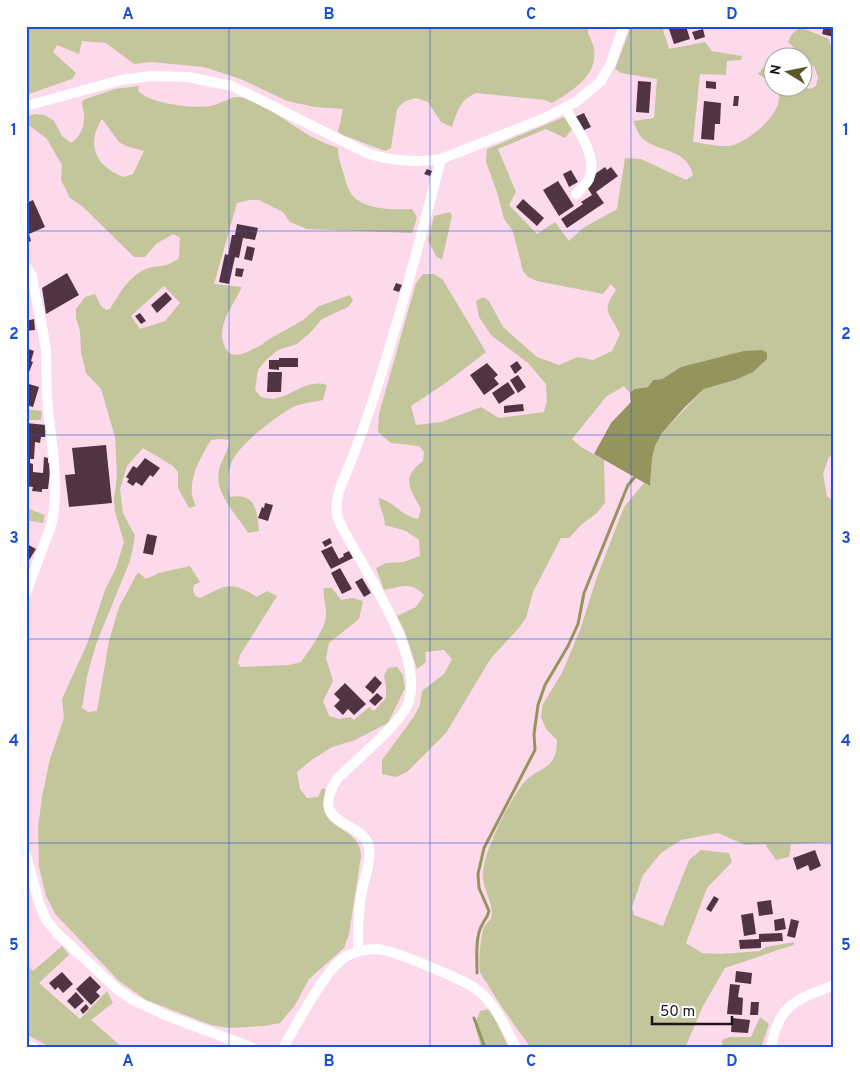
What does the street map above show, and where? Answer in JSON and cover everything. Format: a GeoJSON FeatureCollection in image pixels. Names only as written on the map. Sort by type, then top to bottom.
{"type":"FeatureCollection","features":[{"type":"Feature","properties":{"kind":"street"},"geometry":{"type":"LineString","coordinates":[[26,106],[121,80],[152,76],[188,77],[232,86],[369,154],[390,160],[427,162],[441,159],[566,109],[601,81],[611,63],[624,26]]}},
{"type":"Feature","properties":{"kind":"street"},"geometry":{"type":"LineString","coordinates":[[566,109],[590,158],[591,171],[588,181],[576,194]]}},
{"type":"Feature","properties":{"kind":"street"},"geometry":{"type":"LineString","coordinates":[[358,950],[360,900],[368,865],[369,847],[366,839],[333,815],[328,808],[329,797],[332,787],[338,779],[400,718],[408,704],[412,685],[402,641],[384,602],[338,519],[336,509],[337,497],[375,392],[402,304],[441,159]]}},
{"type":"Feature","properties":{"kind":"street"},"geometry":{"type":"LineString","coordinates":[[26,266],[32,276],[46,351],[47,397],[56,481],[51,526],[26,593]]}},
{"type":"Feature","properties":{"kind":"street"},"geometry":{"type":"LineString","coordinates":[[26,855],[39,903],[47,921],[58,934],[117,989],[131,999],[165,1015],[253,1048]]}},
{"type":"Feature","properties":{"kind":"street"},"geometry":{"type":"LineString","coordinates":[[283,1048],[325,979],[337,964],[358,950],[380,949],[446,974],[477,990],[494,1008],[516,1048]]}},
{"type":"Feature","properties":{"kind":"street"},"geometry":{"type":"LineString","coordinates":[[771,1048],[775,1028],[782,1013],[791,1005],[834,986]]}},
{"type":"Feature","properties":{"kind":"street"},"geometry":{"type":"LineString","coordinates":[[26,1044],[34,1048]]}},
{"type":"Feature","properties":{"kind":"shaded area"},"geometry":{"type":"Polygon","coordinates":[[[26,26],[588,26],[588,32],[594,49],[594,59],[588,75],[582,82],[552,103],[545,100],[476,93],[463,103],[452,127],[441,122],[428,102],[416,98],[405,101],[397,109],[391,148],[385,151],[338,132],[343,109],[315,107],[287,101],[241,79],[204,67],[151,62],[134,64],[106,43],[82,41],[79,54],[57,45],[53,52],[76,73],[72,79],[26,95],[26,26]]]}},
{"type":"Feature","properties":{"kind":"shaded area"},"geometry":{"type":"Polygon","coordinates":[[[631,26],[662,26],[669,49],[705,42],[712,51],[742,56],[741,60],[727,61],[726,75],[700,74],[693,142],[729,146],[756,132],[773,114],[778,105],[779,98],[812,98],[812,88],[816,86],[818,77],[812,65],[812,48],[794,48],[788,42],[792,34],[800,27],[829,39],[830,44],[834,45],[834,454],[829,457],[823,474],[827,496],[834,502],[834,842],[791,844],[789,857],[776,860],[765,844],[745,845],[718,833],[681,840],[661,853],[643,875],[632,907],[634,915],[663,926],[689,860],[701,850],[729,853],[732,862],[707,888],[686,943],[702,953],[720,954],[760,951],[766,947],[794,942],[794,945],[725,968],[703,1006],[685,1048],[531,1048],[503,1009],[481,975],[479,968],[483,931],[492,914],[483,878],[486,856],[496,830],[522,785],[554,758],[557,740],[546,729],[541,717],[543,704],[562,673],[580,630],[597,577],[624,507],[644,483],[650,486],[655,446],[662,433],[704,389],[735,380],[681,367],[662,379],[653,380],[648,387],[634,389],[630,393],[624,386],[606,397],[572,439],[581,447],[604,460],[605,503],[597,513],[582,524],[569,538],[561,538],[533,592],[526,618],[491,658],[446,733],[407,772],[396,777],[382,774],[382,760],[413,718],[420,705],[422,691],[444,674],[452,659],[444,650],[425,652],[426,662],[417,669],[405,632],[397,616],[416,607],[424,595],[410,586],[384,590],[376,568],[386,563],[403,562],[420,556],[419,540],[406,531],[385,525],[379,498],[407,515],[418,519],[421,509],[409,483],[412,473],[423,461],[424,452],[419,446],[391,443],[378,432],[379,414],[416,283],[423,274],[434,274],[443,280],[486,352],[447,382],[411,406],[416,425],[441,422],[481,407],[499,418],[544,412],[547,401],[546,384],[528,363],[491,335],[479,317],[476,301],[483,297],[489,301],[503,327],[537,357],[559,365],[578,357],[593,360],[612,351],[620,334],[608,312],[608,303],[616,290],[611,284],[603,294],[537,281],[528,277],[523,271],[513,231],[504,219],[486,162],[487,149],[564,117],[572,129],[565,138],[546,129],[498,149],[516,192],[509,205],[537,234],[555,222],[569,241],[583,228],[617,209],[625,158],[641,159],[686,180],[693,175],[690,166],[679,155],[643,139],[633,121],[654,118],[657,79],[621,73],[615,69],[631,26]]]}},
{"type":"Feature","properties":{"kind":"shaded area"},"geometry":{"type":"Polygon","coordinates":[[[139,86],[138,91],[152,99],[194,107],[211,106],[237,97],[254,101],[306,134],[338,148],[347,186],[351,194],[358,201],[372,207],[412,209],[417,217],[412,233],[307,229],[290,222],[283,212],[259,200],[237,203],[214,284],[242,287],[223,327],[222,338],[224,345],[230,353],[237,355],[245,353],[303,320],[319,306],[350,295],[353,301],[348,307],[322,319],[297,344],[278,350],[258,370],[255,390],[261,397],[275,399],[307,385],[320,384],[327,385],[323,400],[293,407],[278,416],[247,443],[232,461],[228,476],[230,497],[239,496],[250,500],[256,510],[259,531],[248,533],[227,504],[220,488],[219,470],[228,448],[229,440],[211,440],[198,463],[192,489],[196,506],[189,508],[178,488],[178,472],[173,466],[143,448],[127,466],[120,489],[123,513],[135,536],[130,561],[96,644],[87,676],[82,708],[88,712],[97,711],[109,641],[119,607],[138,572],[146,579],[159,573],[190,566],[200,582],[194,585],[193,590],[195,596],[200,598],[228,586],[240,588],[257,597],[267,591],[277,596],[240,655],[238,663],[241,667],[289,665],[301,662],[316,640],[325,621],[324,588],[332,588],[341,600],[353,598],[363,601],[359,619],[329,643],[326,658],[333,681],[323,701],[329,716],[339,719],[350,717],[354,720],[369,707],[374,711],[386,698],[384,676],[388,668],[397,667],[403,675],[405,688],[388,723],[355,740],[332,747],[297,772],[300,789],[307,798],[318,797],[322,788],[326,790],[324,809],[326,816],[356,840],[360,847],[361,856],[349,934],[344,948],[309,979],[295,1005],[280,1023],[264,1026],[229,1028],[211,1025],[146,1000],[119,981],[56,915],[46,896],[39,867],[38,828],[42,797],[50,759],[64,718],[62,699],[87,644],[124,542],[115,512],[114,499],[117,476],[115,437],[101,389],[86,373],[81,352],[76,309],[85,297],[95,294],[101,306],[106,310],[110,309],[134,276],[146,269],[166,265],[179,258],[180,238],[173,234],[156,244],[145,257],[134,257],[82,206],[70,198],[61,180],[62,165],[47,139],[26,123],[26,117],[35,114],[45,115],[54,121],[62,136],[71,143],[80,134],[83,126],[83,100],[115,89],[139,86]],[[102,119],[94,138],[96,154],[107,168],[115,173],[124,177],[133,174],[144,151],[119,142],[102,119]],[[164,286],[131,316],[140,329],[165,321],[180,303],[164,286]]]}},
{"type":"Feature","properties":{"kind":"shaded area"},"geometry":{"type":"Polygon","coordinates":[[[450,212],[452,216],[442,260],[436,256],[428,240],[434,216],[450,212]]]}},
{"type":"Feature","properties":{"kind":"shaded area"},"geometry":{"type":"Polygon","coordinates":[[[762,350],[767,353],[767,359],[753,372],[735,380],[704,389],[662,433],[655,446],[652,458],[650,486],[594,454],[611,423],[631,402],[630,393],[634,389],[648,387],[653,380],[662,379],[681,367],[744,351],[762,350]]]}},
{"type":"Feature","properties":{"kind":"shaded area"},"geometry":{"type":"Polygon","coordinates":[[[26,409],[42,411],[41,420],[26,420],[26,409]]]}},
{"type":"Feature","properties":{"kind":"shaded area"},"geometry":{"type":"Polygon","coordinates":[[[26,508],[45,515],[43,523],[26,520],[26,508]]]}},
{"type":"Feature","properties":{"kind":"shaded area"},"geometry":{"type":"Polygon","coordinates":[[[62,946],[69,955],[39,983],[80,1019],[107,991],[113,1003],[91,1020],[123,1048],[52,1048],[26,1034],[26,963],[33,971],[62,946]]]}},
{"type":"Feature","properties":{"kind":"shaded area"},"geometry":{"type":"Polygon","coordinates":[[[834,1000],[834,1048],[832,1048],[832,1003],[834,1000]]]}},
{"type":"Feature","properties":{"kind":"shaded area"},"geometry":{"type":"Polygon","coordinates":[[[490,1009],[509,1048],[481,1048],[475,1025],[480,1011],[490,1009]]]}},
{"type":"Feature","properties":{"kind":"shaded area"},"geometry":{"type":"Polygon","coordinates":[[[760,1017],[769,1024],[760,1048],[722,1048],[722,1040],[730,1037],[751,1037],[760,1017]]]}},
{"type":"Feature","properties":{"kind":"building"},"geometry":{"type":"Polygon","coordinates":[[[668,26],[686,26],[690,39],[674,44],[668,26]]]}},
{"type":"Feature","properties":{"kind":"building"},"geometry":{"type":"Polygon","coordinates":[[[824,26],[834,26],[834,37],[822,34],[824,26]]]}},
{"type":"Feature","properties":{"kind":"building"},"geometry":{"type":"Polygon","coordinates":[[[703,29],[705,37],[695,40],[692,32],[703,29]]]}},
{"type":"Feature","properties":{"kind":"building"},"geometry":{"type":"Polygon","coordinates":[[[638,81],[651,82],[649,113],[636,112],[638,81]]]}},
{"type":"Feature","properties":{"kind":"building"},"geometry":{"type":"Polygon","coordinates":[[[706,81],[716,82],[716,89],[706,88],[706,81]]]}},
{"type":"Feature","properties":{"kind":"building"},"geometry":{"type":"Polygon","coordinates":[[[734,96],[739,96],[738,106],[733,106],[734,96]]]}},
{"type":"Feature","properties":{"kind":"building"},"geometry":{"type":"Polygon","coordinates":[[[704,101],[721,103],[720,124],[715,124],[714,140],[701,139],[704,101]]]}},
{"type":"Feature","properties":{"kind":"building"},"geometry":{"type":"Polygon","coordinates":[[[584,113],[591,127],[582,131],[575,117],[584,113]]]}},
{"type":"Feature","properties":{"kind":"building"},"geometry":{"type":"Polygon","coordinates":[[[605,167],[607,170],[611,167],[618,176],[596,192],[604,203],[567,228],[561,219],[583,204],[581,202],[592,195],[587,187],[592,176],[605,167]]]}},
{"type":"Feature","properties":{"kind":"building"},"geometry":{"type":"Polygon","coordinates":[[[427,169],[432,171],[430,176],[424,174],[427,169]]]}},
{"type":"Feature","properties":{"kind":"building"},"geometry":{"type":"Polygon","coordinates":[[[571,170],[578,182],[569,187],[563,174],[571,170]]]}},
{"type":"Feature","properties":{"kind":"building"},"geometry":{"type":"Polygon","coordinates":[[[558,181],[574,206],[559,216],[543,190],[558,181]]]}},
{"type":"Feature","properties":{"kind":"building"},"geometry":{"type":"Polygon","coordinates":[[[523,199],[544,218],[537,226],[516,207],[523,199]]]}},
{"type":"Feature","properties":{"kind":"building"},"geometry":{"type":"Polygon","coordinates":[[[33,200],[45,227],[29,234],[31,241],[26,243],[26,203],[33,200]]]}},
{"type":"Feature","properties":{"kind":"building"},"geometry":{"type":"Polygon","coordinates":[[[237,224],[258,228],[255,240],[243,238],[239,258],[235,257],[229,284],[219,282],[225,254],[228,255],[232,235],[235,235],[237,224]]]}},
{"type":"Feature","properties":{"kind":"building"},"geometry":{"type":"Polygon","coordinates":[[[247,246],[255,248],[252,261],[244,259],[247,246]]]}},
{"type":"Feature","properties":{"kind":"building"},"geometry":{"type":"Polygon","coordinates":[[[236,268],[244,269],[242,277],[235,276],[236,268]]]}},
{"type":"Feature","properties":{"kind":"building"},"geometry":{"type":"Polygon","coordinates":[[[67,273],[79,295],[46,314],[42,288],[67,273]]]}},
{"type":"Feature","properties":{"kind":"building"},"geometry":{"type":"Polygon","coordinates":[[[396,283],[402,285],[399,292],[393,290],[396,283]]]}},
{"type":"Feature","properties":{"kind":"building"},"geometry":{"type":"Polygon","coordinates":[[[166,292],[172,299],[157,313],[151,305],[166,292]]]}},
{"type":"Feature","properties":{"kind":"building"},"geometry":{"type":"Polygon","coordinates":[[[140,313],[146,321],[141,324],[135,316],[140,313]]]}},
{"type":"Feature","properties":{"kind":"building"},"geometry":{"type":"Polygon","coordinates":[[[34,319],[35,330],[26,331],[26,321],[34,319]]]}},
{"type":"Feature","properties":{"kind":"building"},"geometry":{"type":"Polygon","coordinates":[[[26,348],[34,351],[31,361],[33,362],[26,380],[26,348]]]}},
{"type":"Feature","properties":{"kind":"building"},"geometry":{"type":"Polygon","coordinates":[[[279,358],[298,358],[298,367],[279,367],[279,370],[269,369],[269,360],[279,360],[279,358]]]}},
{"type":"Feature","properties":{"kind":"building"},"geometry":{"type":"Polygon","coordinates":[[[517,361],[522,368],[515,374],[510,366],[517,361]]]}},
{"type":"Feature","properties":{"kind":"building"},"geometry":{"type":"Polygon","coordinates":[[[487,363],[498,375],[494,378],[499,384],[484,395],[470,375],[487,363]]]}},
{"type":"Feature","properties":{"kind":"building"},"geometry":{"type":"Polygon","coordinates":[[[268,372],[282,372],[281,392],[267,392],[268,372]]]}},
{"type":"Feature","properties":{"kind":"building"},"geometry":{"type":"Polygon","coordinates":[[[518,375],[526,387],[518,393],[510,380],[518,375]]]}},
{"type":"Feature","properties":{"kind":"building"},"geometry":{"type":"Polygon","coordinates":[[[508,382],[515,393],[499,404],[492,393],[508,382]]]}},
{"type":"Feature","properties":{"kind":"building"},"geometry":{"type":"Polygon","coordinates":[[[29,384],[39,387],[33,407],[26,405],[26,394],[29,384]]]}},
{"type":"Feature","properties":{"kind":"building"},"geometry":{"type":"Polygon","coordinates":[[[523,404],[524,411],[504,413],[504,406],[523,404]]]}},
{"type":"Feature","properties":{"kind":"building"},"geometry":{"type":"Polygon","coordinates":[[[26,423],[46,425],[45,437],[41,437],[40,443],[35,442],[34,459],[30,459],[30,463],[33,464],[33,472],[43,473],[44,457],[48,458],[48,463],[51,463],[48,489],[42,489],[42,492],[32,491],[33,487],[26,486],[26,423]]]}},
{"type":"Feature","properties":{"kind":"building"},"geometry":{"type":"Polygon","coordinates":[[[106,445],[112,503],[69,507],[65,475],[75,474],[72,448],[106,445]]]}},
{"type":"Feature","properties":{"kind":"building"},"geometry":{"type":"Polygon","coordinates":[[[145,458],[160,468],[153,477],[150,475],[142,486],[136,482],[133,486],[127,482],[129,479],[126,477],[133,466],[137,468],[145,458]]]}},
{"type":"Feature","properties":{"kind":"building"},"geometry":{"type":"Polygon","coordinates":[[[265,503],[273,505],[268,521],[258,518],[265,503]]]}},
{"type":"Feature","properties":{"kind":"building"},"geometry":{"type":"Polygon","coordinates":[[[147,534],[157,536],[153,555],[143,553],[147,534]]]}},
{"type":"Feature","properties":{"kind":"building"},"geometry":{"type":"Polygon","coordinates":[[[330,538],[332,543],[325,547],[322,542],[330,538]]]}},
{"type":"Feature","properties":{"kind":"building"},"geometry":{"type":"Polygon","coordinates":[[[26,545],[36,549],[26,565],[26,545]]]}},
{"type":"Feature","properties":{"kind":"building"},"geometry":{"type":"Polygon","coordinates":[[[332,546],[339,559],[349,551],[353,558],[331,569],[321,551],[332,546]]]}},
{"type":"Feature","properties":{"kind":"building"},"geometry":{"type":"Polygon","coordinates":[[[340,568],[352,589],[342,594],[331,573],[340,568]]]}},
{"type":"Feature","properties":{"kind":"building"},"geometry":{"type":"Polygon","coordinates":[[[362,578],[371,593],[364,597],[355,582],[362,578]]]}},
{"type":"Feature","properties":{"kind":"building"},"geometry":{"type":"Polygon","coordinates":[[[375,676],[382,683],[373,694],[365,687],[375,676]]]}},
{"type":"Feature","properties":{"kind":"building"},"geometry":{"type":"Polygon","coordinates":[[[345,683],[366,704],[354,715],[348,709],[343,715],[334,706],[340,700],[334,694],[345,683]]]}},
{"type":"Feature","properties":{"kind":"building"},"geometry":{"type":"Polygon","coordinates":[[[377,693],[383,698],[375,706],[369,701],[377,693]]]}},
{"type":"Feature","properties":{"kind":"building"},"geometry":{"type":"Polygon","coordinates":[[[815,850],[821,866],[810,871],[808,865],[797,870],[793,858],[815,850]]]}},
{"type":"Feature","properties":{"kind":"building"},"geometry":{"type":"Polygon","coordinates":[[[714,896],[719,899],[711,912],[706,909],[714,896]]]}},
{"type":"Feature","properties":{"kind":"building"},"geometry":{"type":"Polygon","coordinates":[[[771,900],[773,914],[759,916],[757,902],[771,900]]]}},
{"type":"Feature","properties":{"kind":"building"},"geometry":{"type":"Polygon","coordinates":[[[753,913],[756,934],[744,936],[741,915],[753,913]]]}},
{"type":"Feature","properties":{"kind":"building"},"geometry":{"type":"Polygon","coordinates":[[[784,918],[786,929],[775,931],[774,920],[784,918]]]}},
{"type":"Feature","properties":{"kind":"building"},"geometry":{"type":"Polygon","coordinates":[[[791,919],[799,921],[795,938],[787,936],[791,919]]]}},
{"type":"Feature","properties":{"kind":"building"},"geometry":{"type":"Polygon","coordinates":[[[782,933],[783,941],[761,942],[761,948],[740,949],[739,940],[759,939],[759,934],[782,933]]]}},
{"type":"Feature","properties":{"kind":"building"},"geometry":{"type":"Polygon","coordinates":[[[736,971],[752,973],[751,984],[735,982],[736,971]]]}},
{"type":"Feature","properties":{"kind":"building"},"geometry":{"type":"Polygon","coordinates":[[[62,972],[73,984],[63,993],[58,987],[55,990],[49,983],[62,972]]]}},
{"type":"Feature","properties":{"kind":"building"},"geometry":{"type":"Polygon","coordinates":[[[90,976],[101,987],[96,992],[100,996],[91,1005],[76,989],[90,976]]]}},
{"type":"Feature","properties":{"kind":"building"},"geometry":{"type":"Polygon","coordinates":[[[730,984],[740,985],[738,997],[743,998],[742,1015],[727,1014],[730,984]]]}},
{"type":"Feature","properties":{"kind":"building"},"geometry":{"type":"Polygon","coordinates":[[[76,992],[84,1001],[75,1009],[67,1001],[76,992]]]}},
{"type":"Feature","properties":{"kind":"building"},"geometry":{"type":"Polygon","coordinates":[[[751,1002],[759,1002],[758,1015],[750,1015],[751,1002]]]}},
{"type":"Feature","properties":{"kind":"building"},"geometry":{"type":"Polygon","coordinates":[[[86,1004],[89,1008],[83,1014],[80,1010],[86,1004]]]}},
{"type":"Feature","properties":{"kind":"building"},"geometry":{"type":"Polygon","coordinates":[[[732,1018],[750,1020],[748,1033],[731,1032],[732,1018]]]}},
{"type":"Feature","properties":{"kind":"waterway"},"geometry":{"type":"LineString","coordinates":[[477,973],[478,935],[489,911],[479,888],[478,874],[484,848],[535,750],[534,734],[538,705],[545,685],[568,646],[578,624],[584,593],[628,485],[634,478]]}},
{"type":"Feature","properties":{"kind":"waterway"},"geometry":{"type":"LineString","coordinates":[[474,1018],[485,1048]]}}]}
